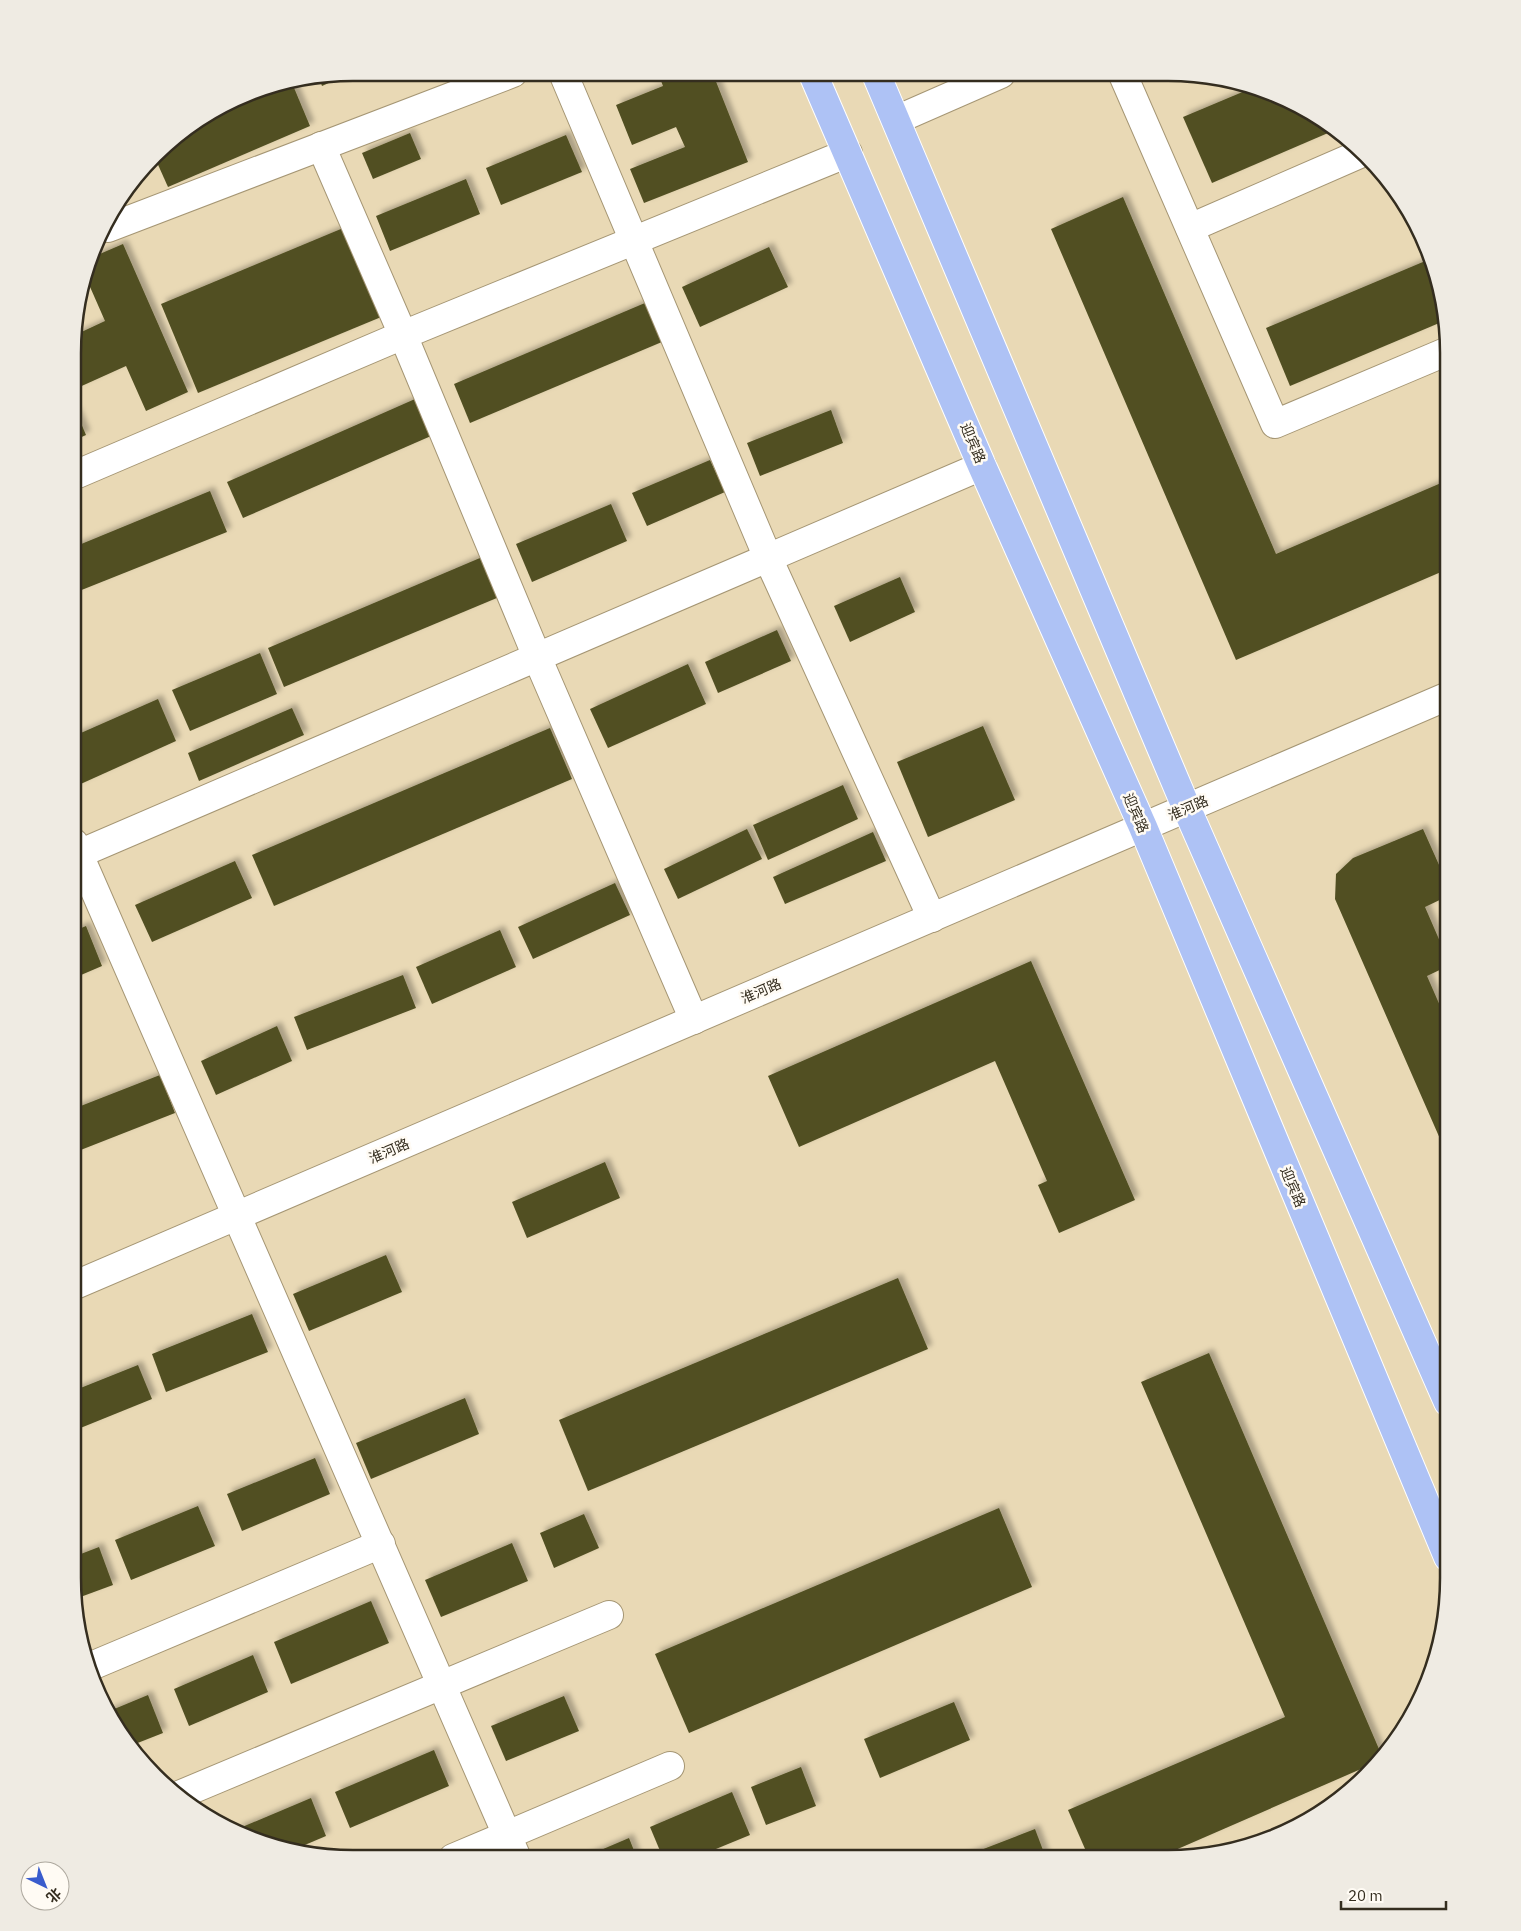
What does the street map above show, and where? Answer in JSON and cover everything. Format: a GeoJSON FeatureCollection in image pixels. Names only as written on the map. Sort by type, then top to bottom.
{"type":"FeatureCollection","features":[{"type":"Feature","properties":{"kind":"main road","name":"迎宾路"},"geometry":{"type":"LineString","coordinates":[[816,81],[982,466],[1143,827],[1440,1538]]}},
{"type":"Feature","properties":{"kind":"main road"},"geometry":{"type":"LineString","coordinates":[[879,81],[1187,809],[1440,1384]]}},
{"type":"Feature","properties":{"kind":"street"},"geometry":{"type":"LineString","coordinates":[[113,226],[492,81]]}},
{"type":"Feature","properties":{"kind":"street"},"geometry":{"type":"LineString","coordinates":[[566,81],[636,240],[768,558],[932,918]]}},
{"type":"Feature","properties":{"kind":"street"},"geometry":{"type":"LineString","coordinates":[[896,120],[985,81]]}},
{"type":"Feature","properties":{"kind":"street"},"geometry":{"type":"LineString","coordinates":[[1126,81],[1275,424],[1440,354]]}},
{"type":"Feature","properties":{"kind":"street"},"geometry":{"type":"LineString","coordinates":[[321,146],[403,335],[537,657],[694,1020]]}},
{"type":"Feature","properties":{"kind":"street"},"geometry":{"type":"LineString","coordinates":[[81,472],[403,335],[848,153]]}},
{"type":"Feature","properties":{"kind":"street"},"geometry":{"type":"LineString","coordinates":[[1190,228],[1355,156]]}},
{"type":"Feature","properties":{"kind":"street"},"geometry":{"type":"LineString","coordinates":[[81,849],[537,657],[982,466]]}},
{"type":"Feature","properties":{"kind":"street","name":"淮河路"},"geometry":{"type":"LineString","coordinates":[[81,1283],[1440,699]]}},
{"type":"Feature","properties":{"kind":"street"},"geometry":{"type":"LineString","coordinates":[[81,862],[513,1847]]}},
{"type":"Feature","properties":{"kind":"street"},"geometry":{"type":"LineString","coordinates":[[96,1664],[381,1544]]}},
{"type":"Feature","properties":{"kind":"street"},"geometry":{"type":"LineString","coordinates":[[186,1792],[609,1615]]}},
{"type":"Feature","properties":{"kind":"street"},"geometry":{"type":"LineString","coordinates":[[496,1850],[513,1847],[670,1766]]}},
{"type":"Feature","properties":{"kind":"building"},"geometry":{"type":"Polygon","coordinates":[[[661,81],[716,81],[748,162],[644,203],[630,169],[685,147],[676,127],[632,145],[616,105],[663,86],[661,81]]]}},
{"type":"Feature","properties":{"kind":"building"},"geometry":{"type":"Polygon","coordinates":[[[294,88],[310,126],[168,187],[158,164],[188,137],[233,109],[294,88]]]}},
{"type":"Feature","properties":{"kind":"building"},"geometry":{"type":"Polygon","coordinates":[[[1242,92],[1288,109],[1328,133],[1212,183],[1183,117],[1242,92]]]}},
{"type":"Feature","properties":{"kind":"building"},"geometry":{"type":"Polygon","coordinates":[[[410,133],[421,159],[373,179],[362,153],[410,133]]]}},
{"type":"Feature","properties":{"kind":"building"},"geometry":{"type":"Polygon","coordinates":[[[566,135],[582,172],[501,205],[486,168],[566,135]]]}},
{"type":"Feature","properties":{"kind":"building"},"geometry":{"type":"Polygon","coordinates":[[[466,179],[480,214],[390,251],[376,216],[466,179]]]}},
{"type":"Feature","properties":{"kind":"building"},"geometry":{"type":"Polygon","coordinates":[[[1123,197],[1276,554],[1440,483],[1440,572],[1236,660],[1051,229],[1123,197]]]}},
{"type":"Feature","properties":{"kind":"building"},"geometry":{"type":"Polygon","coordinates":[[[348,226],[386,315],[198,393],[161,304],[348,226]]]}},
{"type":"Feature","properties":{"kind":"building"},"geometry":{"type":"Polygon","coordinates":[[[123,244],[188,392],[146,411],[126,366],[81,386],[82,332],[105,321],[90,287],[100,254],[123,244]]]}},
{"type":"Feature","properties":{"kind":"building"},"geometry":{"type":"Polygon","coordinates":[[[769,247],[788,287],[700,327],[682,287],[769,247]]]}},
{"type":"Feature","properties":{"kind":"building"},"geometry":{"type":"Polygon","coordinates":[[[1423,262],[1435,300],[1438,324],[1290,386],[1266,328],[1423,262]]]}},
{"type":"Feature","properties":{"kind":"building"},"geometry":{"type":"Polygon","coordinates":[[[652,300],[669,339],[470,423],[454,384],[652,300]]]}},
{"type":"Feature","properties":{"kind":"building"},"geometry":{"type":"Polygon","coordinates":[[[415,399],[431,436],[243,518],[227,482],[415,399]]]}},
{"type":"Feature","properties":{"kind":"building"},"geometry":{"type":"Polygon","coordinates":[[[831,410],[843,443],[760,476],[747,443],[831,410]]]}},
{"type":"Feature","properties":{"kind":"building"},"geometry":{"type":"Polygon","coordinates":[[[81,423],[86,435],[81,437],[81,423]]]}},
{"type":"Feature","properties":{"kind":"building"},"geometry":{"type":"Polygon","coordinates":[[[710,460],[725,492],[647,526],[632,493],[710,460]]]}},
{"type":"Feature","properties":{"kind":"building"},"geometry":{"type":"Polygon","coordinates":[[[210,491],[227,532],[81,590],[81,544],[210,491]]]}},
{"type":"Feature","properties":{"kind":"building"},"geometry":{"type":"Polygon","coordinates":[[[611,504],[627,541],[532,582],[516,544],[611,504]]]}},
{"type":"Feature","properties":{"kind":"building"},"geometry":{"type":"Polygon","coordinates":[[[487,555],[504,595],[284,687],[268,648],[487,555]]]}},
{"type":"Feature","properties":{"kind":"building"},"geometry":{"type":"Polygon","coordinates":[[[900,577],[915,612],[850,642],[834,606],[900,577]]]}},
{"type":"Feature","properties":{"kind":"building"},"geometry":{"type":"Polygon","coordinates":[[[777,630],[791,661],[718,693],[705,662],[777,630]]]}},
{"type":"Feature","properties":{"kind":"building"},"geometry":{"type":"Polygon","coordinates":[[[260,653],[277,694],[190,731],[172,690],[260,653]]]}},
{"type":"Feature","properties":{"kind":"building"},"geometry":{"type":"Polygon","coordinates":[[[688,664],[706,704],[608,748],[590,709],[688,664]]]}},
{"type":"Feature","properties":{"kind":"building"},"geometry":{"type":"Polygon","coordinates":[[[158,699],[176,741],[81,784],[81,733],[158,699]]]}},
{"type":"Feature","properties":{"kind":"building"},"geometry":{"type":"Polygon","coordinates":[[[292,708],[304,735],[199,781],[188,753],[292,708]]]}},
{"type":"Feature","properties":{"kind":"building"},"geometry":{"type":"Polygon","coordinates":[[[983,726],[1015,800],[928,837],[897,762],[983,726]]]}},
{"type":"Feature","properties":{"kind":"building"},"geometry":{"type":"Polygon","coordinates":[[[550,728],[572,779],[274,906],[252,855],[550,728]]]}},
{"type":"Feature","properties":{"kind":"building"},"geometry":{"type":"Polygon","coordinates":[[[843,785],[858,819],[768,860],[753,825],[843,785]]]}},
{"type":"Feature","properties":{"kind":"building"},"geometry":{"type":"Polygon","coordinates":[[[747,829],[762,859],[678,899],[664,869],[747,829]]]}},
{"type":"Feature","properties":{"kind":"building"},"geometry":{"type":"Polygon","coordinates":[[[1423,829],[1440,867],[1440,900],[1425,907],[1440,942],[1440,970],[1427,976],[1440,1006],[1440,1139],[1335,899],[1336,874],[1353,858],[1423,829]]]}},
{"type":"Feature","properties":{"kind":"building"},"geometry":{"type":"Polygon","coordinates":[[[873,832],[886,861],[785,904],[773,877],[873,832]]]}},
{"type":"Feature","properties":{"kind":"building"},"geometry":{"type":"Polygon","coordinates":[[[235,861],[252,898],[152,942],[135,905],[235,861]]]}},
{"type":"Feature","properties":{"kind":"building"},"geometry":{"type":"Polygon","coordinates":[[[615,883],[630,915],[533,959],[518,927],[615,883]]]}},
{"type":"Feature","properties":{"kind":"building"},"geometry":{"type":"Polygon","coordinates":[[[86,926],[102,966],[81,975],[81,928],[86,926]]]}},
{"type":"Feature","properties":{"kind":"building"},"geometry":{"type":"Polygon","coordinates":[[[500,930],[516,967],[432,1004],[416,967],[500,930]]]}},
{"type":"Feature","properties":{"kind":"building"},"geometry":{"type":"Polygon","coordinates":[[[1031,961],[1135,1200],[1059,1233],[1038,1185],[1047,1181],[995,1061],[799,1147],[768,1076],[1031,961]]]}},
{"type":"Feature","properties":{"kind":"building"},"geometry":{"type":"Polygon","coordinates":[[[403,975],[416,1008],[307,1050],[294,1017],[403,975]]]}},
{"type":"Feature","properties":{"kind":"building"},"geometry":{"type":"Polygon","coordinates":[[[277,1026],[292,1061],[216,1095],[201,1061],[277,1026]]]}},
{"type":"Feature","properties":{"kind":"building"},"geometry":{"type":"Polygon","coordinates":[[[160,1075],[175,1113],[81,1150],[81,1106],[160,1075]]]}},
{"type":"Feature","properties":{"kind":"building"},"geometry":{"type":"Polygon","coordinates":[[[605,1162],[620,1198],[527,1238],[512,1202],[605,1162]]]}},
{"type":"Feature","properties":{"kind":"building"},"geometry":{"type":"Polygon","coordinates":[[[386,1255],[402,1292],[309,1331],[293,1294],[386,1255]]]}},
{"type":"Feature","properties":{"kind":"building"},"geometry":{"type":"Polygon","coordinates":[[[898,1278],[928,1349],[588,1491],[559,1420],[898,1278]]]}},
{"type":"Feature","properties":{"kind":"building"},"geometry":{"type":"Polygon","coordinates":[[[252,1314],[268,1352],[166,1392],[152,1354],[252,1314]]]}},
{"type":"Feature","properties":{"kind":"building"},"geometry":{"type":"Polygon","coordinates":[[[1209,1353],[1379,1749],[1361,1769],[1176,1850],[1086,1850],[1068,1810],[1285,1717],[1141,1382],[1209,1353]]]}},
{"type":"Feature","properties":{"kind":"building"},"geometry":{"type":"Polygon","coordinates":[[[138,1365],[152,1399],[81,1428],[81,1388],[138,1365]]]}},
{"type":"Feature","properties":{"kind":"building"},"geometry":{"type":"Polygon","coordinates":[[[465,1398],[479,1434],[371,1479],[356,1443],[465,1398]]]}},
{"type":"Feature","properties":{"kind":"building"},"geometry":{"type":"Polygon","coordinates":[[[315,1458],[330,1494],[242,1531],[227,1494],[315,1458]]]}},
{"type":"Feature","properties":{"kind":"building"},"geometry":{"type":"Polygon","coordinates":[[[198,1506],[215,1546],[131,1580],[115,1540],[198,1506]]]}},
{"type":"Feature","properties":{"kind":"building"},"geometry":{"type":"Polygon","coordinates":[[[999,1508],[1032,1587],[689,1733],[655,1654],[999,1508]]]}},
{"type":"Feature","properties":{"kind":"building"},"geometry":{"type":"Polygon","coordinates":[[[584,1514],[599,1548],[554,1568],[540,1533],[584,1514]]]}},
{"type":"Feature","properties":{"kind":"building"},"geometry":{"type":"Polygon","coordinates":[[[512,1543],[528,1581],[441,1617],[425,1580],[512,1543]]]}},
{"type":"Feature","properties":{"kind":"building"},"geometry":{"type":"Polygon","coordinates":[[[99,1547],[113,1585],[82,1596],[81,1554],[99,1547]]]}},
{"type":"Feature","properties":{"kind":"building"},"geometry":{"type":"Polygon","coordinates":[[[371,1601],[389,1643],[291,1684],[274,1642],[371,1601]]]}},
{"type":"Feature","properties":{"kind":"building"},"geometry":{"type":"Polygon","coordinates":[[[253,1655],[268,1692],[189,1726],[174,1689],[253,1655]]]}},
{"type":"Feature","properties":{"kind":"building"},"geometry":{"type":"Polygon","coordinates":[[[148,1695],[163,1733],[137,1743],[115,1709],[148,1695]]]}},
{"type":"Feature","properties":{"kind":"building"},"geometry":{"type":"Polygon","coordinates":[[[564,1696],[579,1731],[506,1761],[491,1726],[564,1696]]]}},
{"type":"Feature","properties":{"kind":"building"},"geometry":{"type":"Polygon","coordinates":[[[954,1702],[970,1740],[880,1778],[864,1739],[954,1702]]]}},
{"type":"Feature","properties":{"kind":"building"},"geometry":{"type":"Polygon","coordinates":[[[434,1750],[449,1786],[350,1828],[335,1792],[434,1750]]]}},
{"type":"Feature","properties":{"kind":"building"},"geometry":{"type":"Polygon","coordinates":[[[801,1767],[816,1806],[766,1825],[751,1787],[801,1767]]]}},
{"type":"Feature","properties":{"kind":"building"},"geometry":{"type":"Polygon","coordinates":[[[732,1792],[750,1835],[713,1850],[660,1850],[650,1827],[732,1792]]]}},
{"type":"Feature","properties":{"kind":"building"},"geometry":{"type":"Polygon","coordinates":[[[311,1798],[326,1836],[304,1845],[243,1827],[311,1798]]]}},
{"type":"Feature","properties":{"kind":"building"},"geometry":{"type":"Polygon","coordinates":[[[1035,1829],[1043,1850],[981,1850],[1035,1829]]]}},
{"type":"Feature","properties":{"kind":"building"},"geometry":{"type":"Polygon","coordinates":[[[629,1838],[634,1850],[601,1850],[629,1838]]]}}]}
